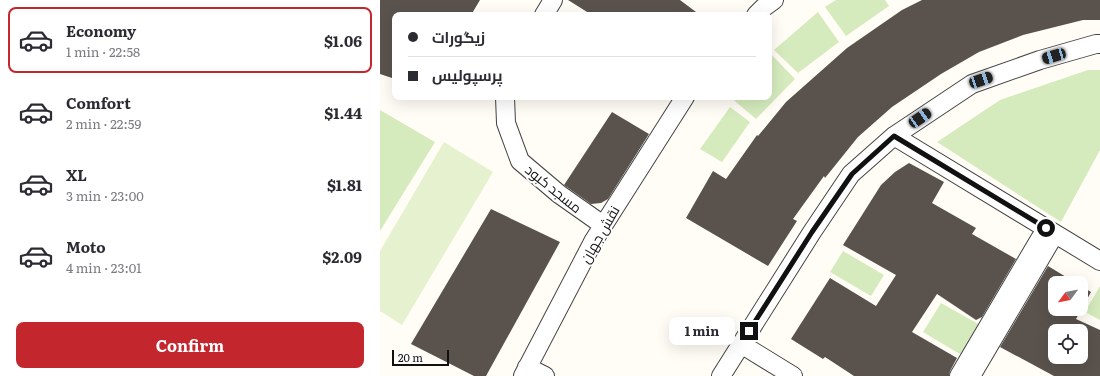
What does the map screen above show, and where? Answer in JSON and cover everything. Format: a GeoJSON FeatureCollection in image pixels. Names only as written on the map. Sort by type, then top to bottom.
{"type":"FeatureCollection","features":[{"type":"Feature","properties":{"kind":"street"},"geometry":{"type":"LineString","coordinates":[[546,12],[553,0]]}},
{"type":"Feature","properties":{"kind":"street"},"geometry":{"type":"LineString","coordinates":[[759,12],[774,0]]}},
{"type":"Feature","properties":{"kind":"street"},"geometry":{"type":"LineString","coordinates":[[721,376],[812,232],[852,174],[894,136],[972,84],[1040,60],[1100,44]]}},
{"type":"Feature","properties":{"kind":"street","name":"مسجد کبود"},"geometry":{"type":"LineString","coordinates":[[505,100],[506,123],[520,161],[558,194],[603,225]]}},
{"type":"Feature","properties":{"kind":"street","name":"نقش جهان"},"geometry":{"type":"LineString","coordinates":[[525,372],[594,240],[683,100]]}},
{"type":"Feature","properties":{"kind":"street"},"geometry":{"type":"LineString","coordinates":[[894,136],[1100,261]]}},
{"type":"Feature","properties":{"kind":"street"},"geometry":{"type":"LineString","coordinates":[[959,376],[1041,237],[1050,242],[972,376]]}},
{"type":"Feature","properties":{"kind":"street"},"geometry":{"type":"LineString","coordinates":[[741,344],[793,376]]}},
{"type":"Feature","properties":{"kind":"street"},"geometry":{"type":"LineString","coordinates":[[525,372],[545,376]]}},
{"type":"Feature","properties":{"kind":"green space"},"geometry":{"type":"Polygon","coordinates":[[[836,0],[885,0],[889,6],[846,36],[825,7],[836,0]]]}},
{"type":"Feature","properties":{"kind":"green space"},"geometry":{"type":"Polygon","coordinates":[[[818,12],[839,42],[798,73],[774,50],[818,12]]]}},
{"type":"Feature","properties":{"kind":"green space"},"geometry":{"type":"Polygon","coordinates":[[[772,55],[795,79],[756,119],[734,100],[772,100],[772,55]]]}},
{"type":"Feature","properties":{"kind":"green space"},"geometry":{"type":"Polygon","coordinates":[[[1088,70],[1100,70],[1100,150],[1061,222],[937,142],[1000,100],[1088,70]]]}},
{"type":"Feature","properties":{"kind":"green space"},"geometry":{"type":"Polygon","coordinates":[[[730,107],[750,122],[722,162],[700,149],[730,107]]]}},
{"type":"Feature","properties":{"kind":"green space"},"geometry":{"type":"Polygon","coordinates":[[[380,110],[435,142],[380,231],[380,110]]]}},
{"type":"Feature","properties":{"kind":"green space"},"geometry":{"type":"Polygon","coordinates":[[[444,142],[493,172],[402,325],[380,311],[380,251],[444,142]]]}},
{"type":"Feature","properties":{"kind":"green space"},"geometry":{"type":"Polygon","coordinates":[[[843,251],[884,275],[871,296],[830,272],[843,251]]]}},
{"type":"Feature","properties":{"kind":"green space"},"geometry":{"type":"Polygon","coordinates":[[[1100,286],[1100,320],[1088,314],[1088,307],[1100,286]]]}},
{"type":"Feature","properties":{"kind":"green space"},"geometry":{"type":"Polygon","coordinates":[[[941,303],[982,326],[963,356],[923,332],[941,303]]]}},
{"type":"Feature","properties":{"kind":"building"},"geometry":{"type":"Polygon","coordinates":[[[380,0],[480,0],[473,12],[392,12],[392,78],[380,74],[380,0]]]}},
{"type":"Feature","properties":{"kind":"building"},"geometry":{"type":"Polygon","coordinates":[[[568,0],[680,0],[696,12],[587,12],[568,0]]]}},
{"type":"Feature","properties":{"kind":"building"},"geometry":{"type":"Polygon","coordinates":[[[922,0],[1100,0],[1100,20],[1083,20],[1023,35],[979,52],[941,74],[892,107],[858,137],[825,178],[824,176],[793,219],[797,221],[768,266],[686,218],[713,171],[726,179],[757,135],[758,136],[786,102],[847,48],[902,10],[922,0]]]}},
{"type":"Feature","properties":{"kind":"building"},"geometry":{"type":"Polygon","coordinates":[[[612,112],[649,134],[608,199],[601,203],[591,204],[564,185],[612,112]]]}},
{"type":"Feature","properties":{"kind":"building"},"geometry":{"type":"Polygon","coordinates":[[[909,163],[944,182],[932,203],[976,228],[972,234],[1016,259],[982,317],[976,320],[937,294],[912,332],[957,358],[949,376],[854,376],[825,357],[823,359],[791,339],[830,278],[876,306],[896,275],[843,245],[881,185],[895,172],[909,163]]]}},
{"type":"Feature","properties":{"kind":"building"},"geometry":{"type":"Polygon","coordinates":[[[491,209],[560,242],[486,376],[474,376],[411,344],[491,209]]]}},
{"type":"Feature","properties":{"kind":"building"},"geometry":{"type":"Polygon","coordinates":[[[1048,266],[1064,276],[1048,276],[1048,316],[1078,316],[1076,319],[1087,324],[1048,324],[1048,364],[1088,364],[1088,324],[1100,330],[1100,376],[1054,376],[1000,347],[1048,266]]]}},
{"type":"Feature","properties":{"kind":"building"},"geometry":{"type":"Polygon","coordinates":[[[1088,290],[1091,292],[1088,297],[1088,290]]]}},
{"type":"Feature","properties":{"kind":"route"},"geometry":{"type":"LineString","coordinates":[[749,331],[812,232],[852,174],[894,136],[1046,228]]}}]}
